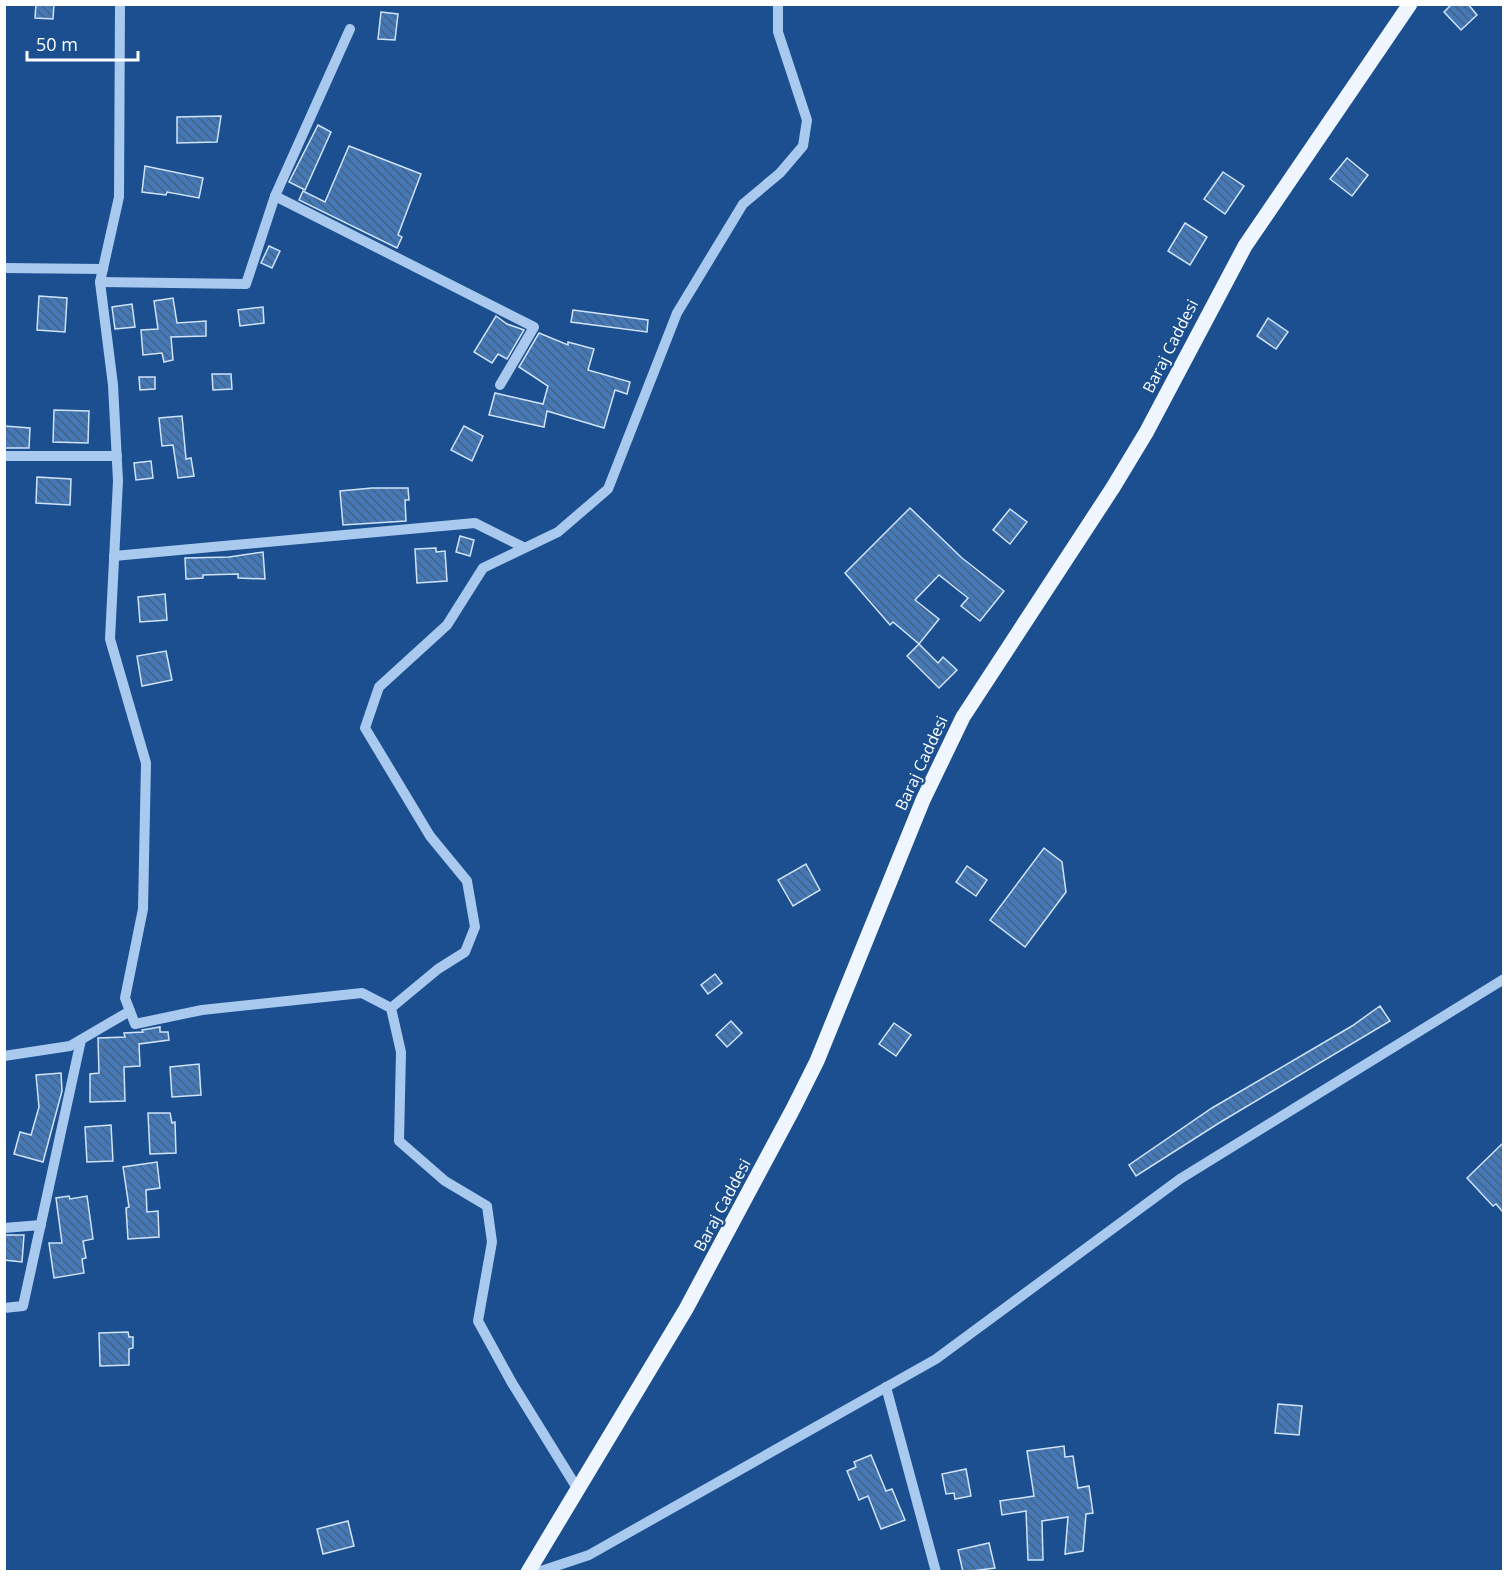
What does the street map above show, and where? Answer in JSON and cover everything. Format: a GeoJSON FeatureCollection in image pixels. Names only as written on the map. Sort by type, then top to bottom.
{"type":"FeatureCollection","features":[{"type":"Feature","properties":{"kind":"main road","name":"Baraj Caddesi"},"geometry":{"type":"LineString","coordinates":[[528,1572],[686,1309],[794,1109],[817,1061],[923,800],[963,717],[1135,450],[1245,246],[1410,4]]}},
{"type":"Feature","properties":{"kind":"street"},"geometry":{"type":"LineString","coordinates":[[120,4],[119,197],[100,282],[113,385],[117,456],[110,639],[146,763],[143,909],[125,998],[135,1024],[202,1010],[362,993],[392,1008]]}},
{"type":"Feature","properties":{"kind":"street"},"geometry":{"type":"LineString","coordinates":[[392,1008],[438,969],[465,952],[475,927],[467,881],[430,836],[365,728],[379,687],[447,625],[483,568],[558,532],[608,489],[677,313],[743,204],[780,172],[802,146],[807,120],[778,32],[778,4]]}},
{"type":"Feature","properties":{"kind":"street"},"geometry":{"type":"LineString","coordinates":[[100,282],[246,284],[275,196],[350,29]]}},
{"type":"Feature","properties":{"kind":"street"},"geometry":{"type":"LineString","coordinates":[[275,196],[534,327],[500,384]]}},
{"type":"Feature","properties":{"kind":"street"},"geometry":{"type":"LineString","coordinates":[[4,268],[103,269]]}},
{"type":"Feature","properties":{"kind":"street"},"geometry":{"type":"LineString","coordinates":[[4,456],[117,456]]}},
{"type":"Feature","properties":{"kind":"street"},"geometry":{"type":"LineString","coordinates":[[114,556],[475,523],[523,547]]}},
{"type":"Feature","properties":{"kind":"street"},"geometry":{"type":"LineString","coordinates":[[538,1572],[589,1555],[936,1359],[1180,1179],[1503,979]]}},
{"type":"Feature","properties":{"kind":"street"},"geometry":{"type":"LineString","coordinates":[[392,1008],[401,1052],[399,1141],[445,1181],[487,1206],[492,1242],[478,1321],[512,1383],[577,1488]]}},
{"type":"Feature","properties":{"kind":"street"},"geometry":{"type":"LineString","coordinates":[[4,1056],[70,1046],[130,1011]]}},
{"type":"Feature","properties":{"kind":"street"},"geometry":{"type":"LineString","coordinates":[[4,1308],[23,1306],[81,1040]]}},
{"type":"Feature","properties":{"kind":"street"},"geometry":{"type":"LineString","coordinates":[[4,1228],[40,1225]]}},
{"type":"Feature","properties":{"kind":"street"},"geometry":{"type":"LineString","coordinates":[[886,1388],[936,1572]]}},
{"type":"Feature","properties":{"kind":"building"},"geometry":{"type":"Polygon","coordinates":[[[36,4],[54,4],[53,19],[35,18],[36,4]]]}},
{"type":"Feature","properties":{"kind":"building"},"geometry":{"type":"Polygon","coordinates":[[[1452,4],[1468,4],[1477,15],[1461,30],[1444,12],[1452,4]]]}},
{"type":"Feature","properties":{"kind":"building"},"geometry":{"type":"Polygon","coordinates":[[[381,12],[398,14],[395,40],[378,39],[381,12]]]}},
{"type":"Feature","properties":{"kind":"building"},"geometry":{"type":"Polygon","coordinates":[[[221,116],[217,142],[177,143],[177,117],[221,116]]]}},
{"type":"Feature","properties":{"kind":"building"},"geometry":{"type":"Polygon","coordinates":[[[318,125],[331,132],[305,190],[289,182],[318,125]]]}},
{"type":"Feature","properties":{"kind":"building"},"geometry":{"type":"Polygon","coordinates":[[[349,146],[421,174],[398,235],[402,237],[397,248],[299,200],[303,191],[325,202],[349,146]]]}},
{"type":"Feature","properties":{"kind":"building"},"geometry":{"type":"Polygon","coordinates":[[[1347,158],[1368,175],[1352,196],[1330,179],[1347,158]]]}},
{"type":"Feature","properties":{"kind":"building"},"geometry":{"type":"Polygon","coordinates":[[[145,166],[203,178],[199,198],[167,192],[166,195],[142,192],[145,166]]]}},
{"type":"Feature","properties":{"kind":"building"},"geometry":{"type":"Polygon","coordinates":[[[1223,172],[1244,186],[1225,214],[1204,199],[1223,172]]]}},
{"type":"Feature","properties":{"kind":"building"},"geometry":{"type":"Polygon","coordinates":[[[1185,223],[1207,237],[1190,265],[1168,251],[1185,223]]]}},
{"type":"Feature","properties":{"kind":"building"},"geometry":{"type":"Polygon","coordinates":[[[269,246],[280,251],[272,268],[261,263],[269,246]]]}},
{"type":"Feature","properties":{"kind":"building"},"geometry":{"type":"Polygon","coordinates":[[[39,296],[67,298],[65,332],[37,330],[39,296]]]}},
{"type":"Feature","properties":{"kind":"building"},"geometry":{"type":"Polygon","coordinates":[[[173,298],[177,323],[206,321],[206,336],[171,337],[173,360],[164,362],[162,353],[143,355],[141,330],[158,329],[154,301],[173,298]]]}},
{"type":"Feature","properties":{"kind":"building"},"geometry":{"type":"Polygon","coordinates":[[[132,304],[135,327],[115,329],[112,307],[132,304]]]}},
{"type":"Feature","properties":{"kind":"building"},"geometry":{"type":"Polygon","coordinates":[[[263,307],[264,323],[240,326],[238,310],[263,307]]]}},
{"type":"Feature","properties":{"kind":"building"},"geometry":{"type":"Polygon","coordinates":[[[573,310],[648,320],[647,332],[571,322],[573,310]]]}},
{"type":"Feature","properties":{"kind":"building"},"geometry":{"type":"Polygon","coordinates":[[[496,316],[507,324],[524,330],[507,359],[498,354],[492,363],[474,352],[496,316]]]}},
{"type":"Feature","properties":{"kind":"building"},"geometry":{"type":"Polygon","coordinates":[[[1268,318],[1288,332],[1276,349],[1257,336],[1268,318]]]}},
{"type":"Feature","properties":{"kind":"building"},"geometry":{"type":"Polygon","coordinates":[[[539,333],[568,345],[568,342],[594,349],[588,370],[630,382],[627,394],[615,390],[604,428],[547,411],[544,427],[489,415],[495,393],[543,404],[548,386],[519,367],[539,333]]]}},
{"type":"Feature","properties":{"kind":"building"},"geometry":{"type":"Polygon","coordinates":[[[212,374],[231,374],[232,389],[213,390],[212,374]]]}},
{"type":"Feature","properties":{"kind":"building"},"geometry":{"type":"Polygon","coordinates":[[[139,377],[155,377],[155,389],[140,390],[139,377]]]}},
{"type":"Feature","properties":{"kind":"building"},"geometry":{"type":"Polygon","coordinates":[[[54,410],[89,411],[88,443],[53,442],[54,410]]]}},
{"type":"Feature","properties":{"kind":"building"},"geometry":{"type":"Polygon","coordinates":[[[182,416],[186,459],[191,458],[194,476],[178,478],[173,445],[162,446],[159,418],[182,416]]]}},
{"type":"Feature","properties":{"kind":"building"},"geometry":{"type":"Polygon","coordinates":[[[4,426],[30,428],[29,448],[4,448],[4,426]]]}},
{"type":"Feature","properties":{"kind":"building"},"geometry":{"type":"Polygon","coordinates":[[[464,426],[483,436],[472,461],[451,450],[464,426]]]}},
{"type":"Feature","properties":{"kind":"building"},"geometry":{"type":"Polygon","coordinates":[[[151,461],[153,478],[136,480],[134,463],[151,461]]]}},
{"type":"Feature","properties":{"kind":"building"},"geometry":{"type":"Polygon","coordinates":[[[37,477],[71,479],[70,505],[36,503],[37,477]]]}},
{"type":"Feature","properties":{"kind":"building"},"geometry":{"type":"Polygon","coordinates":[[[408,488],[409,500],[405,500],[406,521],[343,525],[340,491],[408,488]]]}},
{"type":"Feature","properties":{"kind":"building"},"geometry":{"type":"Polygon","coordinates":[[[910,508],[962,558],[1004,591],[980,621],[961,606],[968,598],[939,575],[915,600],[939,619],[919,644],[893,622],[890,625],[845,573],[910,508]]]}},
{"type":"Feature","properties":{"kind":"building"},"geometry":{"type":"Polygon","coordinates":[[[1010,509],[1027,522],[1010,544],[993,530],[1010,509]]]}},
{"type":"Feature","properties":{"kind":"building"},"geometry":{"type":"Polygon","coordinates":[[[460,536],[474,540],[470,556],[456,552],[460,536]]]}},
{"type":"Feature","properties":{"kind":"building"},"geometry":{"type":"Polygon","coordinates":[[[436,548],[436,552],[445,551],[447,581],[417,583],[415,549],[436,548]]]}},
{"type":"Feature","properties":{"kind":"building"},"geometry":{"type":"Polygon","coordinates":[[[263,552],[265,579],[238,578],[238,574],[203,575],[203,578],[186,579],[185,558],[229,557],[263,552]]]}},
{"type":"Feature","properties":{"kind":"building"},"geometry":{"type":"Polygon","coordinates":[[[165,594],[167,620],[140,622],[138,597],[165,594]]]}},
{"type":"Feature","properties":{"kind":"building"},"geometry":{"type":"Polygon","coordinates":[[[919,644],[938,663],[943,657],[957,670],[939,688],[907,656],[919,644]]]}},
{"type":"Feature","properties":{"kind":"building"},"geometry":{"type":"Polygon","coordinates":[[[166,651],[172,680],[142,686],[137,656],[166,651]]]}},
{"type":"Feature","properties":{"kind":"building"},"geometry":{"type":"Polygon","coordinates":[[[1044,848],[1062,862],[1066,892],[1025,947],[990,920],[1044,848]]]}},
{"type":"Feature","properties":{"kind":"building"},"geometry":{"type":"Polygon","coordinates":[[[806,864],[820,890],[793,906],[778,880],[806,864]]]}},
{"type":"Feature","properties":{"kind":"building"},"geometry":{"type":"Polygon","coordinates":[[[967,866],[987,880],[976,896],[956,882],[967,866]]]}},
{"type":"Feature","properties":{"kind":"building"},"geometry":{"type":"Polygon","coordinates":[[[715,974],[722,983],[708,994],[701,985],[715,974]]]}},
{"type":"Feature","properties":{"kind":"building"},"geometry":{"type":"Polygon","coordinates":[[[1380,1006],[1390,1021],[1219,1123],[1136,1176],[1129,1165],[1212,1108],[1352,1026],[1380,1006]]]}},
{"type":"Feature","properties":{"kind":"building"},"geometry":{"type":"Polygon","coordinates":[[[731,1021],[742,1033],[727,1047],[716,1035],[731,1021]]]}},
{"type":"Feature","properties":{"kind":"building"},"geometry":{"type":"Polygon","coordinates":[[[894,1023],[911,1035],[896,1056],[879,1044],[894,1023]]]}},
{"type":"Feature","properties":{"kind":"building"},"geometry":{"type":"Polygon","coordinates":[[[160,1027],[160,1032],[168,1032],[169,1040],[139,1044],[140,1066],[124,1067],[125,1101],[90,1102],[90,1074],[99,1073],[98,1038],[125,1037],[124,1033],[143,1032],[142,1030],[160,1027]]]}},
{"type":"Feature","properties":{"kind":"building"},"geometry":{"type":"Polygon","coordinates":[[[199,1064],[201,1095],[172,1097],[170,1067],[199,1064]]]}},
{"type":"Feature","properties":{"kind":"building"},"geometry":{"type":"Polygon","coordinates":[[[61,1073],[62,1091],[43,1162],[14,1154],[20,1132],[31,1135],[39,1107],[36,1075],[61,1073]]]}},
{"type":"Feature","properties":{"kind":"building"},"geometry":{"type":"Polygon","coordinates":[[[148,1113],[170,1113],[172,1123],[175,1122],[176,1153],[150,1154],[148,1113]]]}},
{"type":"Feature","properties":{"kind":"building"},"geometry":{"type":"Polygon","coordinates":[[[111,1125],[113,1161],[87,1162],[85,1127],[111,1125]]]}},
{"type":"Feature","properties":{"kind":"building"},"geometry":{"type":"Polygon","coordinates":[[[1503,1143],[1503,1212],[1496,1204],[1493,1206],[1467,1178],[1503,1143]]]}},
{"type":"Feature","properties":{"kind":"building"},"geometry":{"type":"Polygon","coordinates":[[[157,1162],[160,1188],[146,1190],[147,1212],[158,1211],[159,1237],[128,1239],[126,1208],[129,1207],[123,1167],[157,1162]]]}},
{"type":"Feature","properties":{"kind":"building"},"geometry":{"type":"Polygon","coordinates":[[[69,1196],[70,1199],[87,1196],[93,1239],[83,1241],[86,1258],[82,1259],[84,1273],[54,1278],[49,1243],[62,1243],[56,1198],[69,1196]]]}},
{"type":"Feature","properties":{"kind":"building"},"geometry":{"type":"Polygon","coordinates":[[[4,1235],[24,1235],[22,1262],[4,1260],[4,1235]]]}},
{"type":"Feature","properties":{"kind":"building"},"geometry":{"type":"Polygon","coordinates":[[[128,1332],[129,1337],[133,1337],[133,1348],[129,1349],[129,1365],[100,1366],[99,1333],[128,1332]]]}},
{"type":"Feature","properties":{"kind":"building"},"geometry":{"type":"Polygon","coordinates":[[[1278,1404],[1302,1406],[1299,1435],[1275,1433],[1278,1404]]]}},
{"type":"Feature","properties":{"kind":"building"},"geometry":{"type":"Polygon","coordinates":[[[1064,1446],[1065,1457],[1073,1456],[1078,1488],[1089,1486],[1093,1513],[1086,1514],[1083,1551],[1065,1554],[1068,1517],[1042,1521],[1043,1560],[1028,1560],[1026,1511],[1002,1515],[1000,1501],[1034,1496],[1027,1451],[1064,1446]]]}},
{"type":"Feature","properties":{"kind":"building"},"geometry":{"type":"Polygon","coordinates":[[[871,1455],[886,1491],[892,1489],[905,1520],[881,1529],[868,1496],[859,1500],[847,1471],[856,1467],[854,1462],[871,1455]]]}},
{"type":"Feature","properties":{"kind":"building"},"geometry":{"type":"Polygon","coordinates":[[[966,1469],[971,1496],[955,1499],[954,1493],[946,1494],[942,1474],[966,1469]]]}},
{"type":"Feature","properties":{"kind":"building"},"geometry":{"type":"Polygon","coordinates":[[[348,1521],[354,1546],[323,1554],[317,1529],[348,1521]]]}},
{"type":"Feature","properties":{"kind":"building"},"geometry":{"type":"Polygon","coordinates":[[[989,1543],[995,1568],[963,1572],[958,1550],[989,1543]]]}}]}
